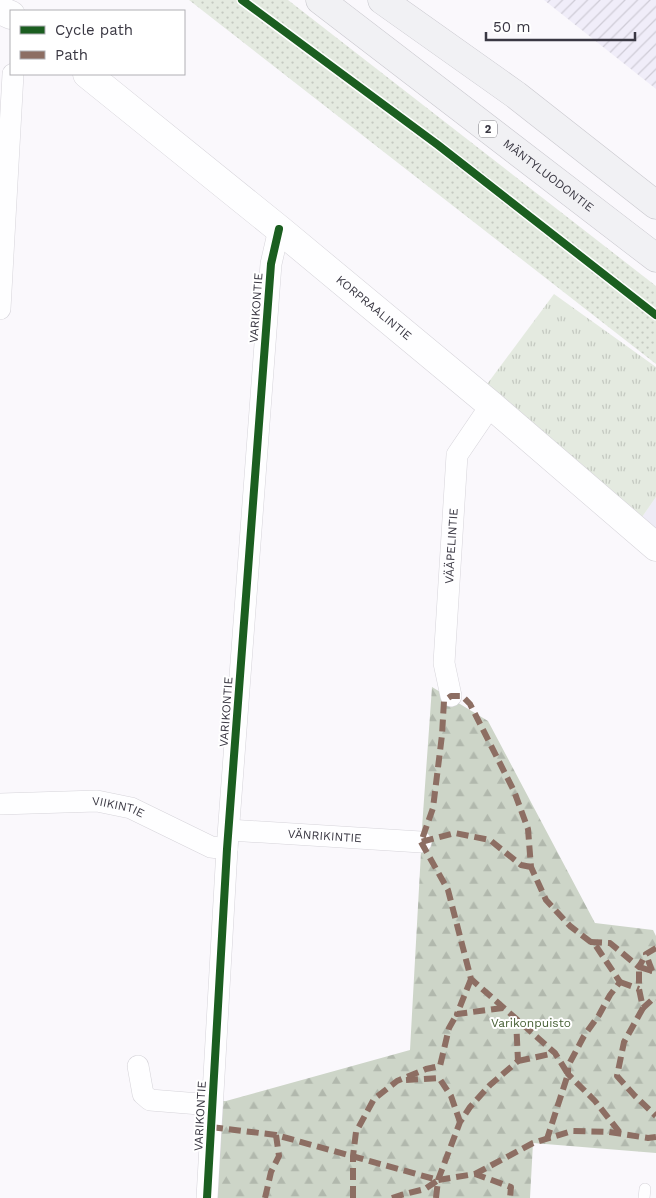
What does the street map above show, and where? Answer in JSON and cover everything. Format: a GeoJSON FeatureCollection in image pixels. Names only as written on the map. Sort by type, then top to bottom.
{"type":"FeatureCollection","features":[{"type":"Feature","properties":{"kind":"highway","name":"MÄNTYLUODONTIE"},"geometry":{"type":"LineString","coordinates":[[320,0],[656,258]]}},
{"type":"Feature","properties":{"kind":"highway"},"geometry":{"type":"LineString","coordinates":[[382,0],[516,95],[656,205]]}},
{"type":"Feature","properties":{"kind":"street"},"geometry":{"type":"LineString","coordinates":[[0,308],[13,75]]}},
{"type":"Feature","properties":{"kind":"street","name":"KORPRAALINTIE"},"geometry":{"type":"LineString","coordinates":[[88,75],[280,229],[491,405],[656,547]]}},
{"type":"Feature","properties":{"kind":"street","name":"VARIKONTIE"},"geometry":{"type":"LineString","coordinates":[[206,1198],[228,840],[271,264],[280,229]]}},
{"type":"Feature","properties":{"kind":"street","name":"VÄÄPELINTIE"},"geometry":{"type":"LineString","coordinates":[[451,696],[444,663],[457,455],[491,405]]}},
{"type":"Feature","properties":{"kind":"street","name":"VIIKINTIE"},"geometry":{"type":"LineString","coordinates":[[0,804],[97,801],[131,808],[211,847],[228,840]]}},
{"type":"Feature","properties":{"kind":"street","name":"VÄNRIKINTIE"},"geometry":{"type":"LineString","coordinates":[[228,840],[421,842]]}},
{"type":"Feature","properties":{"kind":"street"},"geometry":{"type":"LineString","coordinates":[[138,1066],[143,1094],[150,1100],[212,1105]]}},
{"type":"Feature","properties":{"kind":"shaded area"},"geometry":{"type":"Polygon","coordinates":[[[544,0],[656,0],[656,89],[544,0]]]}},
{"type":"Feature","properties":{"kind":"shaded area"},"geometry":{"type":"Polygon","coordinates":[[[656,497],[656,533],[640,520],[656,497]]]}},
{"type":"Feature","properties":{"kind":"green space"},"geometry":{"type":"Polygon","coordinates":[[[189,0],[288,0],[656,286],[656,364],[189,0]]]}},
{"type":"Feature","properties":{"kind":"green space"},"geometry":{"type":"Polygon","coordinates":[[[554,294],[656,367],[656,497],[640,520],[479,395],[554,294]]]}},
{"type":"Feature","properties":{"kind":"green space","name":"Varikonpuisto"},"geometry":{"type":"Polygon","coordinates":[[[432,687],[488,721],[595,923],[653,930],[656,936],[656,1153],[533,1143],[530,1198],[213,1198],[217,1101],[226,1101],[410,1050],[421,842],[432,687]]]}},
{"type":"Feature","properties":{"kind":"marked path"},"geometry":{"type":"LineString","coordinates":[[531,867],[521,865],[490,840],[455,833],[421,842],[433,808],[444,701],[451,696],[462,696],[470,704],[514,791],[528,829],[531,867],[546,900],[570,926],[596,946],[620,982],[584,1036],[568,1066],[568,1074],[595,1101],[621,1134]]}},
{"type":"Feature","properties":{"kind":"marked path"},"geometry":{"type":"LineString","coordinates":[[421,842],[448,890],[471,979],[555,1053],[568,1074],[547,1139]]}},
{"type":"Feature","properties":{"kind":"marked path"},"geometry":{"type":"LineString","coordinates":[[590,942],[610,943],[639,967],[646,954]]}},
{"type":"Feature","properties":{"kind":"marked path"},"geometry":{"type":"LineString","coordinates":[[656,948],[646,954],[652,971],[656,972]]}},
{"type":"Feature","properties":{"kind":"marked path"},"geometry":{"type":"LineString","coordinates":[[652,971],[639,967],[639,989],[643,1008],[654,998],[656,999]]}},
{"type":"Feature","properties":{"kind":"marked path"},"geometry":{"type":"LineString","coordinates":[[471,979],[457,1014],[503,1008]]}},
{"type":"Feature","properties":{"kind":"marked path"},"geometry":{"type":"LineString","coordinates":[[620,982],[639,989]]}},
{"type":"Feature","properties":{"kind":"marked path"},"geometry":{"type":"LineString","coordinates":[[643,1008],[624,1042],[617,1076],[656,1116]]}},
{"type":"Feature","properties":{"kind":"marked path"},"geometry":{"type":"LineString","coordinates":[[353,1198],[353,1156],[356,1132],[374,1099],[397,1081],[426,1069],[440,1066],[449,1028],[457,1014]]}},
{"type":"Feature","properties":{"kind":"marked path"},"geometry":{"type":"LineString","coordinates":[[436,1198],[438,1180],[460,1122],[470,1107],[490,1085],[518,1061],[516,1019]]}},
{"type":"Feature","properties":{"kind":"marked path"},"geometry":{"type":"LineString","coordinates":[[518,1061],[555,1053]]}},
{"type":"Feature","properties":{"kind":"marked path"},"geometry":{"type":"LineString","coordinates":[[406,1080],[439,1078],[451,1096],[460,1122]]}},
{"type":"Feature","properties":{"kind":"marked path"},"geometry":{"type":"LineString","coordinates":[[211,1127],[276,1135],[438,1180],[475,1174],[511,1187],[510,1198]]}},
{"type":"Feature","properties":{"kind":"marked path"},"geometry":{"type":"LineString","coordinates":[[475,1174],[533,1143],[572,1131],[609,1132],[648,1138],[656,1137]]}},
{"type":"Feature","properties":{"kind":"marked path"},"geometry":{"type":"LineString","coordinates":[[265,1198],[271,1172],[279,1156],[276,1135]]}},
{"type":"Feature","properties":{"kind":"marked path"},"geometry":{"type":"LineString","coordinates":[[392,1198],[425,1189],[438,1180]]}},
{"type":"Feature","properties":{"kind":"cycle path"},"geometry":{"type":"LineString","coordinates":[[242,0],[438,145],[656,315]]}},
{"type":"Feature","properties":{"kind":"cycle path"},"geometry":{"type":"LineString","coordinates":[[207,1198],[227,849],[271,264],[279,229]]}}]}
